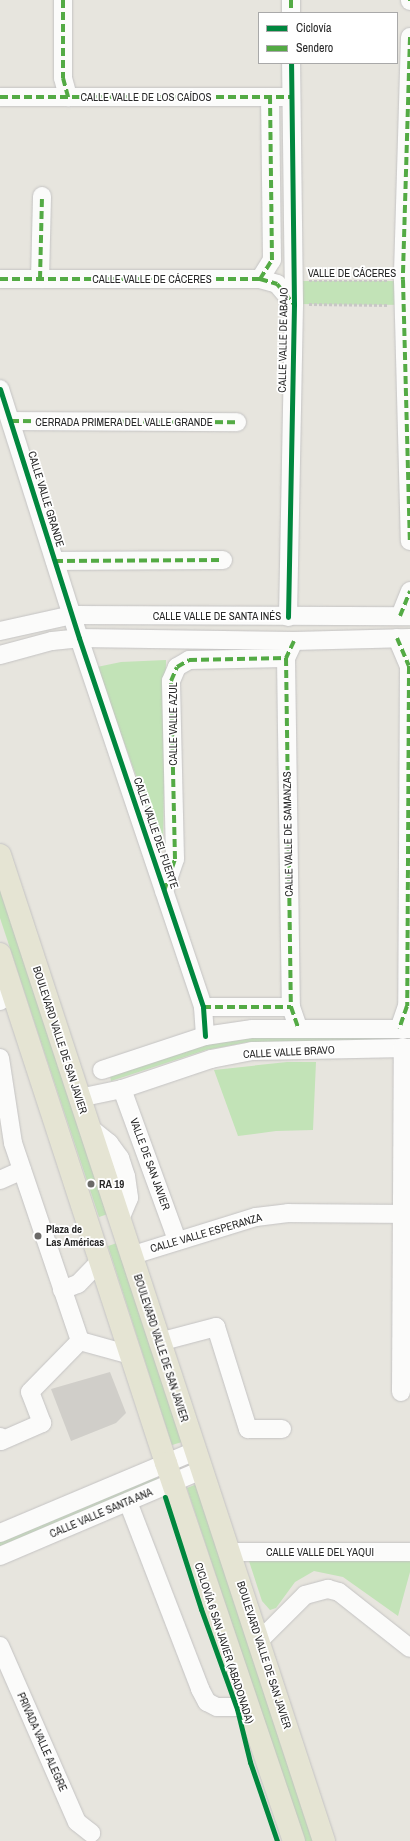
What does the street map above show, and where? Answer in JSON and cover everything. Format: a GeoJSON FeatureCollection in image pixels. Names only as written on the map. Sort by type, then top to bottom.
{"type":"FeatureCollection","features":[{"type":"Feature","properties":{"kind":"main road","name":"BOULEVARD VALLE DE SAN JAVIER"},"geometry":{"type":"LineString","coordinates":[[0,855],[130,1256],[231,1552],[324,1841]]}},
{"type":"Feature","properties":{"kind":"main road"},"geometry":{"type":"LineString","coordinates":[[0,954],[130,1355],[294,1841]]}},
{"type":"Feature","properties":{"kind":"main road"},"geometry":{"type":"LineString","coordinates":[[92,1236],[120,1223]]}},
{"type":"Feature","properties":{"kind":"street"},"geometry":{"type":"LineString","coordinates":[[63,0],[63,78],[68,97]]}},
{"type":"Feature","properties":{"kind":"street"},"geometry":{"type":"LineString","coordinates":[[291,0],[291,12]]}},
{"type":"Feature","properties":{"kind":"street"},"geometry":{"type":"LineString","coordinates":[[410,37],[403,280],[410,541]]}},
{"type":"Feature","properties":{"kind":"street","name":"CALLE VALLE DE ABAJO"},"geometry":{"type":"LineString","coordinates":[[288,617],[294,304],[291,64]]}},
{"type":"Feature","properties":{"kind":"street","name":"CALLE VALLE DE LOS CAÍDOS"},"geometry":{"type":"LineString","coordinates":[[0,97],[292,97]]}},
{"type":"Feature","properties":{"kind":"street"},"geometry":{"type":"LineString","coordinates":[[260,279],[272,260],[270,97]]}},
{"type":"Feature","properties":{"kind":"street"},"geometry":{"type":"LineString","coordinates":[[40,279],[42,196]]}},
{"type":"Feature","properties":{"kind":"street","name":"CALLE VALLE DE CÁCERES"},"geometry":{"type":"LineString","coordinates":[[0,279],[260,279],[277,284],[294,304]]}},
{"type":"Feature","properties":{"kind":"street","name":"CALLE VALLE GRANDE"},"geometry":{"type":"LineString","coordinates":[[0,389],[79,638]]}},
{"type":"Feature","properties":{"kind":"street","name":"CERRADA PRIMERA DEL VALLE GRANDE"},"geometry":{"type":"LineString","coordinates":[[11,421],[236,422]]}},
{"type":"Feature","properties":{"kind":"street"},"geometry":{"type":"LineString","coordinates":[[55,561],[223,560]]}},
{"type":"Feature","properties":{"kind":"street"},"geometry":{"type":"LineString","coordinates":[[405,616],[410,591]]}},
{"type":"Feature","properties":{"kind":"street","name":"CALLE VALLE DE SANTA INÉS"},"geometry":{"type":"LineString","coordinates":[[0,637],[72,615]]}},
{"type":"Feature","properties":{"kind":"street","name":"CALLE VALLE DE SANTA INÉS"},"geometry":{"type":"LineString","coordinates":[[0,631],[72,615],[288,617],[405,616]]}},
{"type":"Feature","properties":{"kind":"street"},"geometry":{"type":"LineString","coordinates":[[0,662],[79,638]]}},
{"type":"Feature","properties":{"kind":"street"},"geometry":{"type":"LineString","coordinates":[[0,655],[52,641],[79,638],[294,641],[403,638],[410,666],[408,1006],[404,1029]]}},
{"type":"Feature","properties":{"kind":"street","name":"CALLE VALLE DEL FUERTE"},"geometry":{"type":"LineString","coordinates":[[79,638],[203,1007],[205,1036]]}},
{"type":"Feature","properties":{"kind":"street","name":"CALLE VALLE DE SAMANZAS"},"geometry":{"type":"LineString","coordinates":[[294,641],[286,658],[291,1007],[298,1027]]}},
{"type":"Feature","properties":{"kind":"street","name":"CALLE VALLE AZUL"},"geometry":{"type":"LineString","coordinates":[[164,891],[175,859],[171,681],[177,667],[189,660],[286,658]]}},
{"type":"Feature","properties":{"kind":"street"},"geometry":{"type":"LineString","coordinates":[[0,1001],[8,978]]}},
{"type":"Feature","properties":{"kind":"street"},"geometry":{"type":"LineString","coordinates":[[203,1007],[291,1007]]}},
{"type":"Feature","properties":{"kind":"street","name":"CALLE VALLE BRAVO"},"geometry":{"type":"LineString","coordinates":[[102,1070],[205,1036],[252,1029],[298,1027],[404,1029]]}},
{"type":"Feature","properties":{"kind":"street"},"geometry":{"type":"LineString","coordinates":[[401,1392],[406,1047]]}},
{"type":"Feature","properties":{"kind":"street","name":"CALLE VALLE BRAVO"},"geometry":{"type":"LineString","coordinates":[[79,1098],[122,1089],[211,1060],[252,1052],[406,1047]]}},
{"type":"Feature","properties":{"kind":"street"},"geometry":{"type":"LineString","coordinates":[[1,1065],[13,1143],[80,1340]]}},
{"type":"Feature","properties":{"kind":"street","name":"VALLE DE SAN JAVIER"},"geometry":{"type":"LineString","coordinates":[[122,1089],[177,1240]]}},
{"type":"Feature","properties":{"kind":"street"},"geometry":{"type":"LineString","coordinates":[[0,1180],[22,1170]]}},
{"type":"Feature","properties":{"kind":"street","name":"CALLE VALLE ESPERANZA"},"geometry":{"type":"LineString","coordinates":[[130,1256],[177,1240],[256,1217],[288,1213],[403,1214]]}},
{"type":"Feature","properties":{"kind":"street"},"geometry":{"type":"LineString","coordinates":[[62,1290],[78,1284],[100,1261]]}},
{"type":"Feature","properties":{"kind":"street"},"geometry":{"type":"LineString","coordinates":[[159,1342],[216,1326],[248,1429],[282,1429]]}},
{"type":"Feature","properties":{"kind":"street"},"geometry":{"type":"LineString","coordinates":[[80,1340],[130,1355]]}},
{"type":"Feature","properties":{"kind":"street"},"geometry":{"type":"LineString","coordinates":[[0,1437],[1,1441],[42,1423],[30,1392],[80,1340]]}},
{"type":"Feature","properties":{"kind":"street","name":"CALLE VALLE SANTA ANA"},"geometry":{"type":"LineString","coordinates":[[0,1533],[170,1473],[199,1461]]}},
{"type":"Feature","properties":{"kind":"street","name":"CALLE VALLE SANTA ANA"},"geometry":{"type":"LineString","coordinates":[[0,1556],[128,1502],[170,1473]]}},
{"type":"Feature","properties":{"kind":"street"},"geometry":{"type":"LineString","coordinates":[[128,1502],[200,1689],[207,1702],[217,1706],[250,1708]]}},
{"type":"Feature","properties":{"kind":"street","name":"CALLE VALLE DEL YAQUI"},"geometry":{"type":"LineString","coordinates":[[231,1552],[410,1552]]}},
{"type":"Feature","properties":{"kind":"street"},"geometry":{"type":"LineString","coordinates":[[259,1641],[305,1595],[328,1589],[339,1592],[410,1648]]}},
{"type":"Feature","properties":{"kind":"street","name":"PRIVADA VALLE ALEGRE"},"geometry":{"type":"LineString","coordinates":[[0,1646],[77,1822],[91,1834]]}},
{"type":"Feature","properties":{"kind":"path"},"geometry":{"type":"LineString","coordinates":[[294,304],[403,306]]}},
{"type":"Feature","properties":{"kind":"green space"},"geometry":{"type":"Polygon","coordinates":[[[294,281],[410,281],[410,305],[294,304],[294,281]]]}},
{"type":"Feature","properties":{"kind":"green space"},"geometry":{"type":"Polygon","coordinates":[[[166,660],[163,851],[97,667],[121,662],[166,660]]]}},
{"type":"Feature","properties":{"kind":"green space"},"geometry":{"type":"Polygon","coordinates":[[[0,885],[108,1214],[99,1217],[0,918],[0,885]]]}},
{"type":"Feature","properties":{"kind":"green space"},"geometry":{"type":"Polygon","coordinates":[[[247,1037],[410,1037],[410,1042],[248,1042],[206,1050],[111,1081],[110,1076],[204,1045],[247,1037]]]}},
{"type":"Feature","properties":{"kind":"green space"},"geometry":{"type":"Polygon","coordinates":[[[287,1062],[316,1062],[313,1130],[276,1131],[238,1136],[214,1070],[287,1062]]]}},
{"type":"Feature","properties":{"kind":"green space"},"geometry":{"type":"Polygon","coordinates":[[[117,1243],[182,1442],[172,1445],[108,1246],[117,1243]]]}},
{"type":"Feature","properties":{"kind":"green space"},"geometry":{"type":"Polygon","coordinates":[[[155,1475],[158,1481],[0,1548],[0,1541],[155,1475]]]}},
{"type":"Feature","properties":{"kind":"green space"},"geometry":{"type":"Polygon","coordinates":[[[197,1484],[313,1841],[304,1841],[187,1488],[197,1484]]]}},
{"type":"Feature","properties":{"kind":"green space"},"geometry":{"type":"Polygon","coordinates":[[[249,1561],[410,1561],[410,1572],[398,1616],[343,1577],[314,1571],[295,1582],[276,1608],[270,1610],[262,1601],[249,1561]]]}},
{"type":"Feature","properties":{"kind":"building"},"geometry":{"type":"Polygon","coordinates":[[[110,1372],[126,1413],[116,1423],[71,1441],[51,1389],[110,1372]]]}},
{"type":"Feature","properties":{"kind":"marked path"},"geometry":{"type":"LineString","coordinates":[[63,0],[63,78],[68,97]]}},
{"type":"Feature","properties":{"kind":"marked path"},"geometry":{"type":"LineString","coordinates":[[291,0],[291,12]]}},
{"type":"Feature","properties":{"kind":"marked path"},"geometry":{"type":"LineString","coordinates":[[410,37],[403,280],[410,541]]}},
{"type":"Feature","properties":{"kind":"marked path"},"geometry":{"type":"LineString","coordinates":[[0,97],[291,97]]}},
{"type":"Feature","properties":{"kind":"marked path"},"geometry":{"type":"LineString","coordinates":[[260,279],[272,260],[270,97]]}},
{"type":"Feature","properties":{"kind":"marked path"},"geometry":{"type":"LineString","coordinates":[[40,279],[42,196]]}},
{"type":"Feature","properties":{"kind":"marked path"},"geometry":{"type":"LineString","coordinates":[[0,279],[260,279],[277,284],[294,304]]}},
{"type":"Feature","properties":{"kind":"marked path"},"geometry":{"type":"LineString","coordinates":[[11,421],[237,422]]}},
{"type":"Feature","properties":{"kind":"marked path"},"geometry":{"type":"LineString","coordinates":[[55,561],[223,560]]}},
{"type":"Feature","properties":{"kind":"marked path"},"geometry":{"type":"LineString","coordinates":[[400,616],[410,591]]}},
{"type":"Feature","properties":{"kind":"marked path"},"geometry":{"type":"LineString","coordinates":[[397,638],[409,666],[407,1006],[399,1029]]}},
{"type":"Feature","properties":{"kind":"marked path"},"geometry":{"type":"LineString","coordinates":[[294,641],[286,658],[291,1007],[298,1027]]}},
{"type":"Feature","properties":{"kind":"marked path"},"geometry":{"type":"LineString","coordinates":[[164,891],[175,859],[171,681],[177,667],[189,660],[286,658]]}},
{"type":"Feature","properties":{"kind":"marked path"},"geometry":{"type":"LineString","coordinates":[[203,1007],[291,1007]]}},
{"type":"Feature","properties":{"kind":"cycle path"},"geometry":{"type":"LineString","coordinates":[[288,617],[294,304],[291,64]]}},
{"type":"Feature","properties":{"kind":"cycle path"},"geometry":{"type":"LineString","coordinates":[[0,389],[79,638],[203,1007],[205,1036]]}},
{"type":"Feature","properties":{"kind":"cycle path","name":"CICLOVÍA 6 SAN JAVIER (ABADONADA)"},"geometry":{"type":"LineString","coordinates":[[165,1497],[201,1609],[237,1709],[250,1762],[277,1841]]}},
{"type":"Feature","properties":{"kind":"place","name":"RA 19"},"geometry":{"type":"Point","coordinates":[91,1184]}},
{"type":"Feature","properties":{"kind":"place","name":"Plaza de Las Américas"},"geometry":{"type":"Point","coordinates":[38,1236]}}]}
